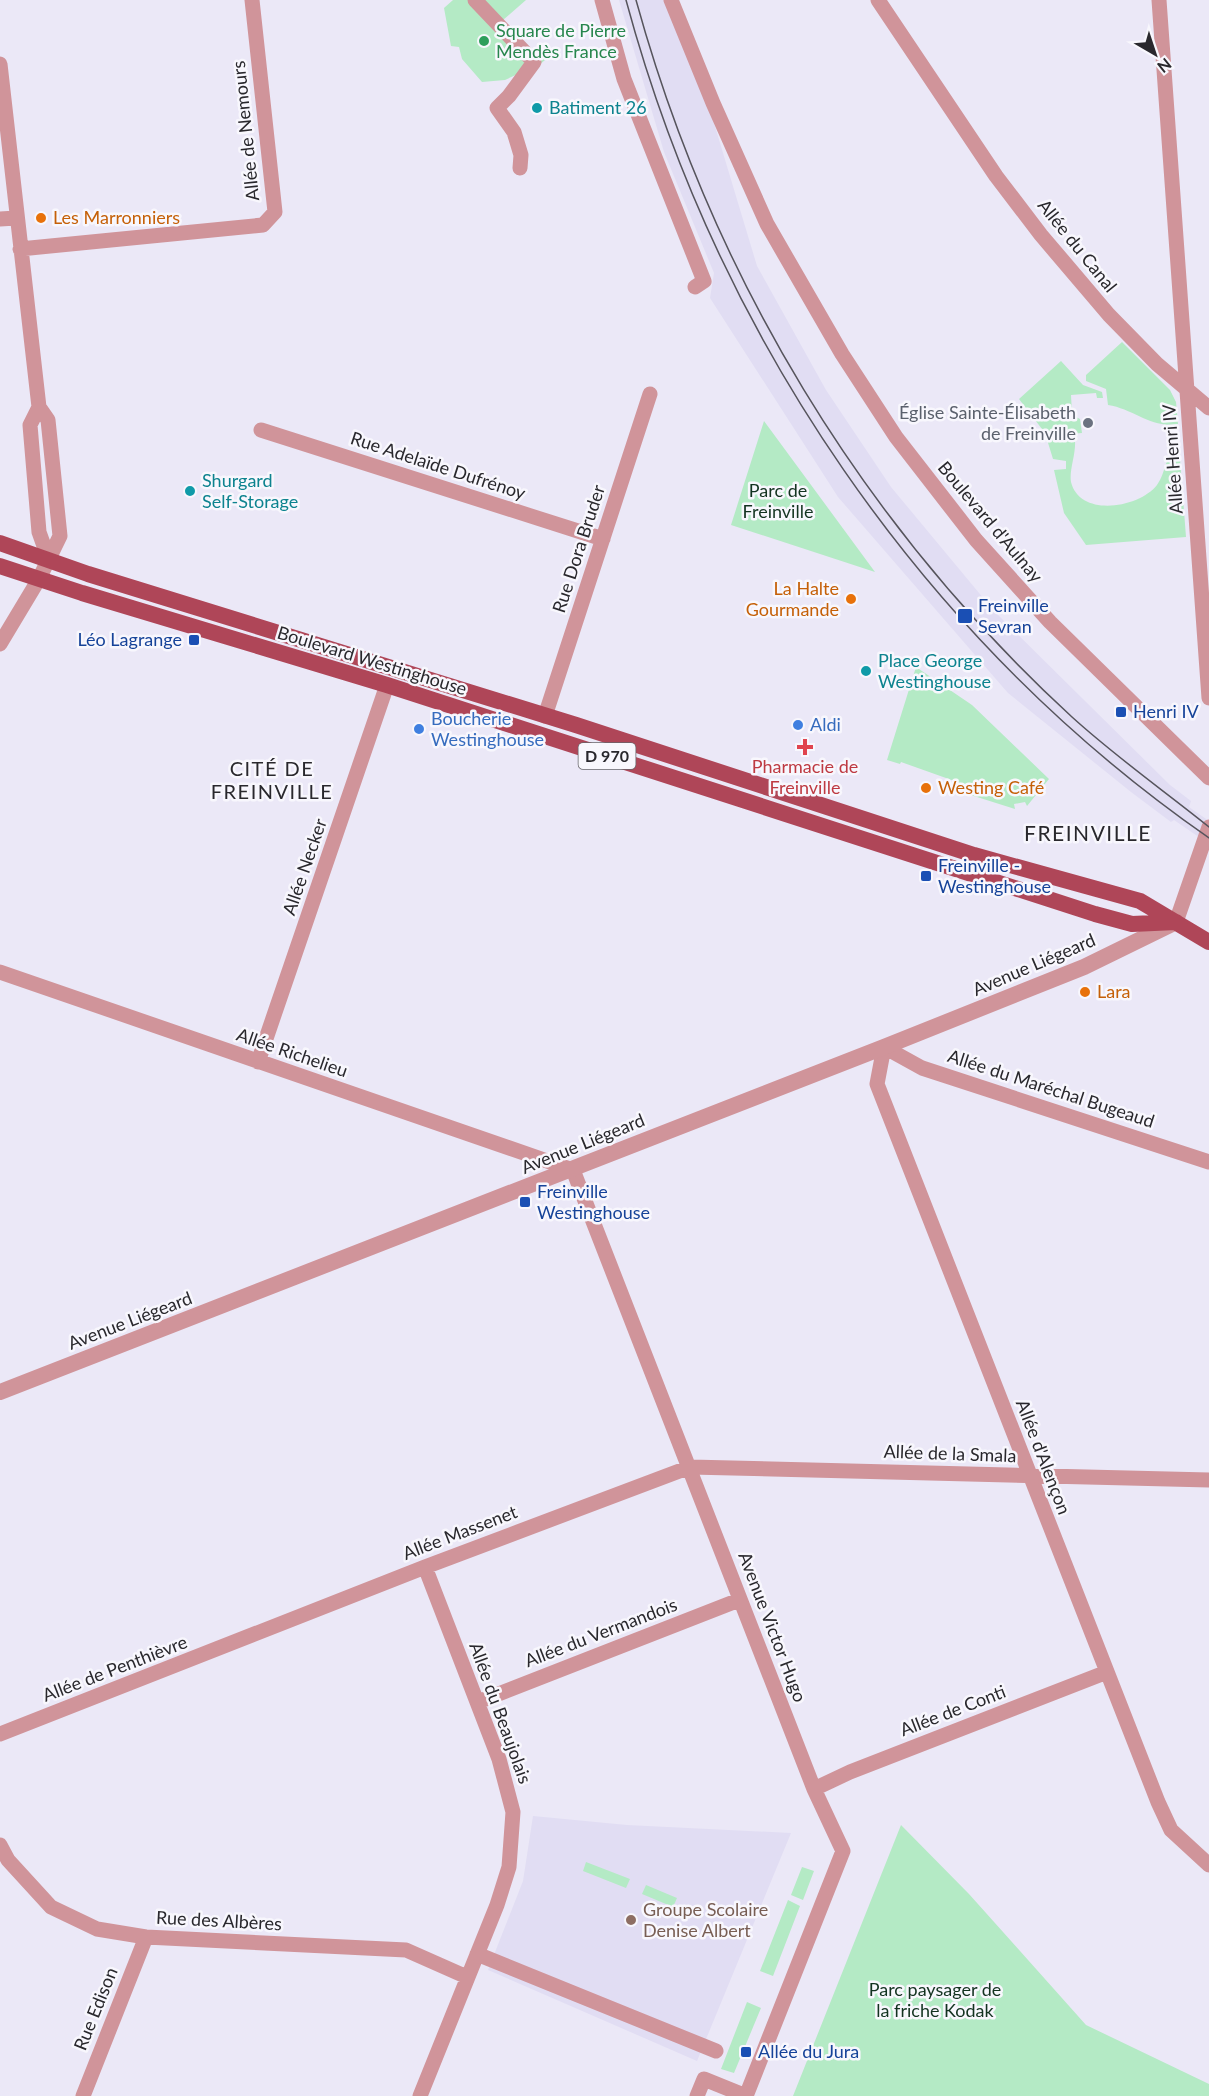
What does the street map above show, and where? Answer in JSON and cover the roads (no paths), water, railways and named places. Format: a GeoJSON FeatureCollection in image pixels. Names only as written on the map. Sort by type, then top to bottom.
{"type":"FeatureCollection","features":[{"type":"Feature","properties":{"kind":"main road","name":"D 970"},"geometry":{"type":"LineString","coordinates":[[0,543],[48,560]]}},
{"type":"Feature","properties":{"kind":"main road","name":"Boulevard Westinghouse"},"geometry":{"type":"LineString","coordinates":[[48,560],[545,716],[974,855],[1140,901],[1209,942]]}},
{"type":"Feature","properties":{"kind":"main road","name":"D 970"},"geometry":{"type":"LineString","coordinates":[[0,566],[39,579]]}},
{"type":"Feature","properties":{"kind":"main road","name":"Boulevard Westinghouse"},"geometry":{"type":"LineString","coordinates":[[39,579],[387,685],[1095,914],[1132,924],[1176,922],[1209,930]]}},
{"type":"Feature","properties":{"kind":"street","name":"Allée de Nemours"},"geometry":{"type":"LineString","coordinates":[[20,249],[263,225],[275,212],[252,0]]}},
{"type":"Feature","properties":{"kind":"street"},"geometry":{"type":"LineString","coordinates":[[474,0],[534,62],[510,96],[497,108],[514,132],[521,155],[520,168]]}},
{"type":"Feature","properties":{"kind":"street"},"geometry":{"type":"LineString","coordinates":[[602,0],[624,79],[704,280],[695,287]]}},
{"type":"Feature","properties":{"kind":"street","name":"Boulevard d'Aulnay"},"geometry":{"type":"LineString","coordinates":[[671,0],[712,103],[767,224],[867,394],[896,437],[976,540],[1050,622],[1209,778]]}},
{"type":"Feature","properties":{"kind":"street","name":"Allée du Canal"},"geometry":{"type":"LineString","coordinates":[[878,0],[996,176],[1049,244],[1109,315],[1157,364],[1209,408]]}},
{"type":"Feature","properties":{"kind":"street","name":"Allée Henri IV"},"geometry":{"type":"LineString","coordinates":[[1159,0],[1209,698]]}},
{"type":"Feature","properties":{"kind":"street"},"geometry":{"type":"LineString","coordinates":[[0,64],[39,407],[48,420],[60,536],[39,579],[0,644]]}},
{"type":"Feature","properties":{"kind":"street"},"geometry":{"type":"LineString","coordinates":[[0,219],[16,218]]}},
{"type":"Feature","properties":{"kind":"street","name":"Rue Dora Bruder"},"geometry":{"type":"LineString","coordinates":[[545,716],[650,394]]}},
{"type":"Feature","properties":{"kind":"street","name":"Rue Adelaïde Dufrénoy"},"geometry":{"type":"LineString","coordinates":[[261,430],[603,539]]}},
{"type":"Feature","properties":{"kind":"street","name":"Allée Necker"},"geometry":{"type":"LineString","coordinates":[[258,1062],[387,685]]}},
{"type":"Feature","properties":{"kind":"street"},"geometry":{"type":"LineString","coordinates":[[1176,922],[1209,827]]}},
{"type":"Feature","properties":{"kind":"street","name":"Avenue Liégeard"},"geometry":{"type":"LineString","coordinates":[[0,1392],[884,1047],[1084,967],[1176,922]]}},
{"type":"Feature","properties":{"kind":"street","name":"Allée Richelieu"},"geometry":{"type":"LineString","coordinates":[[0,972],[573,1170]]}},
{"type":"Feature","properties":{"kind":"street","name":"Allée du Maréchal Bugeaud"},"geometry":{"type":"LineString","coordinates":[[884,1047],[922,1068],[1209,1162]]}},
{"type":"Feature","properties":{"kind":"street","name":"Allée d'Alençon"},"geometry":{"type":"LineString","coordinates":[[884,1047],[877,1084],[1029,1476],[1171,1830],[1209,1865]]}},
{"type":"Feature","properties":{"kind":"street","name":"Avenue Victor Hugo"},"geometry":{"type":"LineString","coordinates":[[573,1170],[690,1467],[739,1600],[814,1789],[843,1851],[746,2096]]}},
{"type":"Feature","properties":{"kind":"street","name":"Allée de la Smala"},"geometry":{"type":"LineString","coordinates":[[690,1467],[1209,1480]]}},
{"type":"Feature","properties":{"kind":"street","name":"Allée Massenet"},"geometry":{"type":"LineString","coordinates":[[244,1638],[690,1467]]}},
{"type":"Feature","properties":{"kind":"street","name":"Allée du Beaujolais"},"geometry":{"type":"LineString","coordinates":[[420,2096],[509,1867],[513,1812],[499,1759],[425,1567]]}},
{"type":"Feature","properties":{"kind":"street","name":"Allée du Vermandois"},"geometry":{"type":"LineString","coordinates":[[477,1702],[739,1600]]}},
{"type":"Feature","properties":{"kind":"street","name":"Allée de Penthièvre"},"geometry":{"type":"LineString","coordinates":[[0,1734],[244,1638]]}},
{"type":"Feature","properties":{"kind":"street","name":"Allée de Conti"},"geometry":{"type":"LineString","coordinates":[[814,1789],[850,1772],[1107,1672]]}},
{"type":"Feature","properties":{"kind":"street","name":"Rue des Albères"},"geometry":{"type":"LineString","coordinates":[[0,1845],[8,1860],[51,1907],[97,1929],[146,1937],[406,1950],[467,1977]]}},
{"type":"Feature","properties":{"kind":"street","name":"Rue Edison"},"geometry":{"type":"LineString","coordinates":[[82,2096],[146,1937]]}},
{"type":"Feature","properties":{"kind":"street"},"geometry":{"type":"LineString","coordinates":[[477,1954],[716,2051]]}},
{"type":"Feature","properties":{"kind":"street"},"geometry":{"type":"LineString","coordinates":[[697,2096],[704,2079],[746,2096]]}},
{"type":"Feature","properties":{"kind":"tram line"},"geometry":{"type":"LineString","coordinates":[[626,0],[665,125],[715,245],[775,361],[844,470],[922,574],[1010,670],[1105,758],[1209,838]]}},
{"type":"Feature","properties":{"kind":"tram line"},"geometry":{"type":"LineString","coordinates":[[636,0],[668,102],[707,201],[752,297],[804,390],[862,478],[926,562],[996,642],[1089,732],[1209,827]]}},
{"type":"Feature","properties":{"kind":"place","name":"Square de Pierre Mendès France"},"geometry":{"type":"Point","coordinates":[484,41]}},
{"type":"Feature","properties":{"kind":"place","name":"Batiment 26"},"geometry":{"type":"Point","coordinates":[537,108]}},
{"type":"Feature","properties":{"kind":"place","name":"Les Marronniers"},"geometry":{"type":"Point","coordinates":[41,218]}},
{"type":"Feature","properties":{"kind":"place","name":"Église Sainte-Élisabeth de Freinville"},"geometry":{"type":"Point","coordinates":[1088,423]}},
{"type":"Feature","properties":{"kind":"place","name":"Shurgard Self-Storage"},"geometry":{"type":"Point","coordinates":[190,491]}},
{"type":"Feature","properties":{"kind":"place","name":"La Halte Gourmande"},"geometry":{"type":"Point","coordinates":[851,599]}},
{"type":"Feature","properties":{"kind":"place","name":"Freinville Sevran"},"geometry":{"type":"Point","coordinates":[965,616]}},
{"type":"Feature","properties":{"kind":"place","name":"Léo Lagrange"},"geometry":{"type":"Point","coordinates":[194,640]}},
{"type":"Feature","properties":{"kind":"place","name":"Place George Westinghouse"},"geometry":{"type":"Point","coordinates":[866,671]}},
{"type":"Feature","properties":{"kind":"place","name":"Henri IV"},"geometry":{"type":"Point","coordinates":[1121,712]}},
{"type":"Feature","properties":{"kind":"place","name":"Aldi"},"geometry":{"type":"Point","coordinates":[798,725]}},
{"type":"Feature","properties":{"kind":"place","name":"Boucherie Westinghouse"},"geometry":{"type":"Point","coordinates":[419,729]}},
{"type":"Feature","properties":{"kind":"place","name":"Pharmacie de Freinville"},"geometry":{"type":"Point","coordinates":[805,747]}},
{"type":"Feature","properties":{"kind":"place","name":"Westing Café"},"geometry":{"type":"Point","coordinates":[926,788]}},
{"type":"Feature","properties":{"kind":"place","name":"Freinville - Westinghouse"},"geometry":{"type":"Point","coordinates":[926,876]}},
{"type":"Feature","properties":{"kind":"place","name":"Lara"},"geometry":{"type":"Point","coordinates":[1085,992]}},
{"type":"Feature","properties":{"kind":"place","name":"Freinville Westinghouse"},"geometry":{"type":"Point","coordinates":[525,1202]}},
{"type":"Feature","properties":{"kind":"place","name":"Groupe Scolaire Denise Albert"},"geometry":{"type":"Point","coordinates":[631,1920]}},
{"type":"Feature","properties":{"kind":"place","name":"Allée du Jura"},"geometry":{"type":"Point","coordinates":[746,2052]}},
{"type":"Feature","properties":{"kind":"district","name":"CITÉ DE FREINVILLE"},"geometry":{"type":"Point","coordinates":[272,780]}},
{"type":"Feature","properties":{"kind":"district","name":"FREINVILLE"},"geometry":{"type":"Point","coordinates":[1088,834]}},
{"type":"Feature","properties":{"kind":"park label","name":"Parc de Freinville"},"geometry":{"type":"Point","coordinates":[778,501]}},
{"type":"Feature","properties":{"kind":"park label","name":"Parc paysager de la friche Kodak"},"geometry":{"type":"Point","coordinates":[935,2000]}}]}
